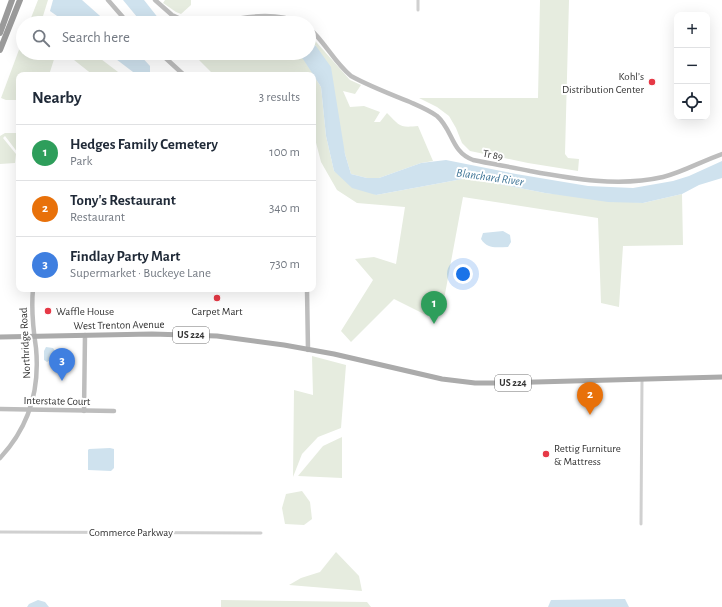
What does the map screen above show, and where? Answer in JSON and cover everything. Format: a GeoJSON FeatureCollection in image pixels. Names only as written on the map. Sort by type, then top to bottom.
{"type":"FeatureCollection","features":[{"type":"Feature","properties":{"kind":"highway"},"geometry":{"type":"LineString","coordinates":[[0,33],[12,0]]}},
{"type":"Feature","properties":{"kind":"highway"},"geometry":{"type":"LineString","coordinates":[[0,50],[20,0]]}},
{"type":"Feature","properties":{"kind":"main road","name":"West Trenton Avenue"},"geometry":{"type":"LineString","coordinates":[[0,337],[159,334],[217,336],[248,339],[308,350]]}},
{"type":"Feature","properties":{"kind":"main road","name":"US 224"},"geometry":{"type":"LineString","coordinates":[[308,350],[442,379],[487,384],[722,378]]}},
{"type":"Feature","properties":{"kind":"street"},"geometry":{"type":"LineString","coordinates":[[155,0],[174,16]]}},
{"type":"Feature","properties":{"kind":"street"},"geometry":{"type":"LineString","coordinates":[[418,0],[418,10]]}},
{"type":"Feature","properties":{"kind":"street"},"geometry":{"type":"LineString","coordinates":[[109,2],[122,16]]}},
{"type":"Feature","properties":{"kind":"street","name":"Tr 89"},"geometry":{"type":"LineString","coordinates":[[316,35],[344,70],[351,76],[426,109],[438,117],[448,130],[461,153],[473,160],[556,176],[618,182],[664,177],[722,154]]}},
{"type":"Feature","properties":{"kind":"street"},"geometry":{"type":"LineString","coordinates":[[168,60],[181,72]]}},
{"type":"Feature","properties":{"kind":"street","name":"Northridge Road"},"geometry":{"type":"LineString","coordinates":[[0,458],[19,435],[30,410],[36,383],[36,349],[32,298],[33,292]]}},
{"type":"Feature","properties":{"kind":"street"},"geometry":{"type":"LineString","coordinates":[[307,292],[308,350]]}},
{"type":"Feature","properties":{"kind":"street"},"geometry":{"type":"LineString","coordinates":[[84,411],[85,335]]}},
{"type":"Feature","properties":{"kind":"street"},"geometry":{"type":"LineString","coordinates":[[641,524],[642,380]]}},
{"type":"Feature","properties":{"kind":"street","name":"Interstate Court"},"geometry":{"type":"LineString","coordinates":[[0,410],[114,411]]}},
{"type":"Feature","properties":{"kind":"street","name":"Commerce Parkway"},"geometry":{"type":"LineString","coordinates":[[0,532],[261,533]]}},
{"type":"Feature","properties":{"kind":"shaded area"},"geometry":{"type":"Polygon","coordinates":[[[38,0],[48,0],[43,16],[32,16],[38,0]]]}},
{"type":"Feature","properties":{"kind":"shaded area"},"geometry":{"type":"Polygon","coordinates":[[[165,0],[191,0],[191,5],[181,14],[163,3],[165,0]]]}},
{"type":"Feature","properties":{"kind":"shaded area"},"geometry":{"type":"Polygon","coordinates":[[[540,0],[569,0],[565,154],[568,158],[579,159],[578,171],[528,163],[470,151],[462,143],[449,116],[437,107],[419,98],[538,98],[540,0]]]}},
{"type":"Feature","properties":{"kind":"shaded area"},"geometry":{"type":"Polygon","coordinates":[[[316,42],[350,80],[361,85],[355,94],[343,91],[350,107],[364,106],[380,112],[374,122],[380,122],[387,113],[400,125],[407,127],[418,126],[433,161],[421,163],[379,178],[367,178],[351,174],[316,42]]]}},
{"type":"Feature","properties":{"kind":"shaded area"},"geometry":{"type":"Polygon","coordinates":[[[16,58],[16,60],[54,60],[50,72],[16,72],[16,100],[6,100],[1,98],[16,58]]]}},
{"type":"Feature","properties":{"kind":"shaded area"},"geometry":{"type":"Polygon","coordinates":[[[74,60],[102,60],[118,72],[89,72],[74,60]]]}},
{"type":"Feature","properties":{"kind":"shaded area"},"geometry":{"type":"Polygon","coordinates":[[[199,60],[304,60],[312,72],[211,72],[199,60]]]}},
{"type":"Feature","properties":{"kind":"shaded area"},"geometry":{"type":"Polygon","coordinates":[[[316,79],[321,87],[326,136],[334,171],[376,195],[468,178],[545,193],[643,203],[682,194],[683,245],[623,246],[619,307],[601,303],[598,218],[463,197],[442,310],[428,316],[394,299],[351,342],[341,331],[373,280],[355,259],[374,257],[396,264],[405,207],[357,203],[337,190],[321,162],[316,143],[316,79]]]}},
{"type":"Feature","properties":{"kind":"shaded area"},"geometry":{"type":"Polygon","coordinates":[[[5,133],[16,133],[16,150],[5,136],[3,138],[16,154],[15,163],[0,164],[0,136],[5,133]]]}},
{"type":"Feature","properties":{"kind":"shaded area"},"geometry":{"type":"Polygon","coordinates":[[[312,356],[346,365],[341,428],[318,437],[302,454],[293,477],[294,390],[313,395],[312,356]]]}},
{"type":"Feature","properties":{"kind":"shaded area"},"geometry":{"type":"Polygon","coordinates":[[[342,437],[342,478],[298,476],[323,446],[342,437]]]}},
{"type":"Feature","properties":{"kind":"shaded area"},"geometry":{"type":"Polygon","coordinates":[[[302,491],[310,502],[312,519],[304,525],[285,524],[282,508],[286,494],[302,491]]]}},
{"type":"Feature","properties":{"kind":"shaded area"},"geometry":{"type":"Polygon","coordinates":[[[336,552],[359,576],[362,591],[289,585],[301,578],[320,572],[336,552]]]}},
{"type":"Feature","properties":{"kind":"shaded area"},"geometry":{"type":"Polygon","coordinates":[[[221,600],[367,602],[371,607],[221,607],[221,600]]]}},
{"type":"Feature","properties":{"kind":"water"},"geometry":{"type":"Polygon","coordinates":[[[53,0],[82,0],[100,16],[57,16],[50,11],[53,0]]]}},
{"type":"Feature","properties":{"kind":"water"},"geometry":{"type":"Polygon","coordinates":[[[123,0],[144,0],[157,16],[136,16],[123,0]]]}},
{"type":"Feature","properties":{"kind":"water","name":"Blanchard River"},"geometry":{"type":"Polygon","coordinates":[[[316,46],[331,67],[345,154],[351,174],[367,178],[379,178],[421,163],[446,160],[588,186],[633,188],[673,181],[689,176],[722,161],[722,178],[699,185],[682,194],[643,203],[608,202],[545,193],[468,178],[376,195],[352,188],[334,171],[326,136],[321,87],[316,79],[316,72],[311,72],[304,60],[316,60],[316,46]]]}},
{"type":"Feature","properties":{"kind":"water"},"geometry":{"type":"Polygon","coordinates":[[[117,60],[144,60],[150,66],[150,72],[133,72],[117,60]]]}},
{"type":"Feature","properties":{"kind":"water"},"geometry":{"type":"Polygon","coordinates":[[[503,231],[510,235],[511,242],[508,247],[490,246],[484,243],[481,239],[483,233],[503,231]]]}},
{"type":"Feature","properties":{"kind":"water"},"geometry":{"type":"Polygon","coordinates":[[[46,347],[53,348],[55,351],[53,358],[47,362],[44,360],[44,351],[46,347]]]}},
{"type":"Feature","properties":{"kind":"water"},"geometry":{"type":"Polygon","coordinates":[[[89,449],[114,449],[114,468],[111,471],[88,470],[89,449]]]}},
{"type":"Feature","properties":{"kind":"water"},"geometry":{"type":"Polygon","coordinates":[[[625,599],[629,607],[548,607],[551,600],[625,599]]]}},
{"type":"Feature","properties":{"kind":"water"},"geometry":{"type":"Polygon","coordinates":[[[38,600],[45,602],[49,607],[27,607],[29,604],[38,600]]]}},
{"type":"Feature","properties":{"kind":"place","name":"Kohl’s Distribution Center"},"geometry":{"type":"Point","coordinates":[652,82]}},
{"type":"Feature","properties":{"kind":"place","name":"Carpet Mart"},"geometry":{"type":"Point","coordinates":[217,298]}},
{"type":"Feature","properties":{"kind":"place","name":"Waffle House"},"geometry":{"type":"Point","coordinates":[48,311]}},
{"type":"Feature","properties":{"kind":"place","name":"Hedges Family Cemetery"},"geometry":{"type":"Point","coordinates":[434,324]}},
{"type":"Feature","properties":{"kind":"place","name":"Findlay Party Mart"},"geometry":{"type":"Point","coordinates":[62,381]}},
{"type":"Feature","properties":{"kind":"place","name":"Tony's Restaurant"},"geometry":{"type":"Point","coordinates":[590,415]}},
{"type":"Feature","properties":{"kind":"place","name":"Rettig Furniture & Mattress"},"geometry":{"type":"Point","coordinates":[546,454]}}]}
